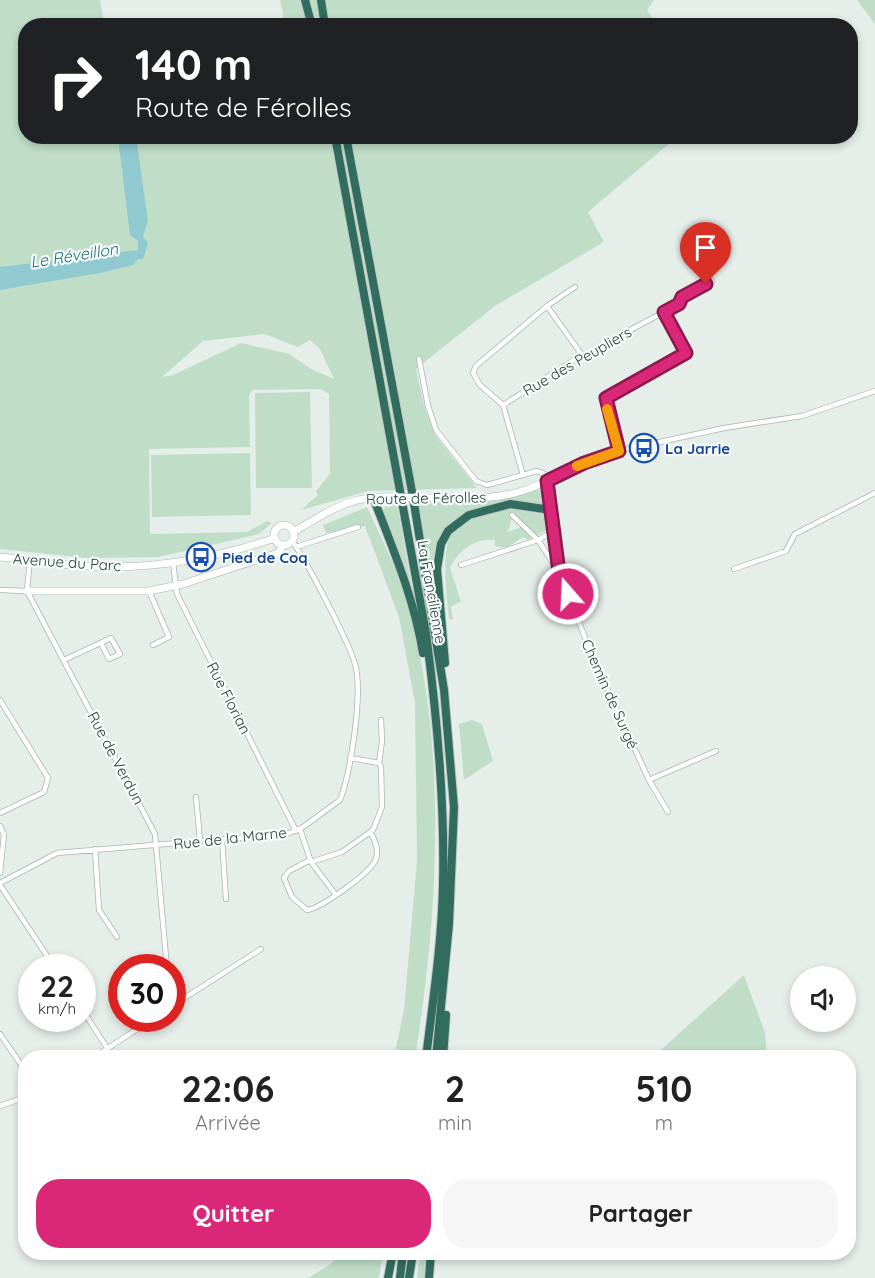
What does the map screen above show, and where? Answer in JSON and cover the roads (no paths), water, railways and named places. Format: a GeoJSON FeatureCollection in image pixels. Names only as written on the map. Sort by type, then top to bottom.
{"type":"FeatureCollection","features":[{"type":"Feature","properties":{"kind":"highway"},"geometry":{"type":"LineString","coordinates":[[305,0],[311,18]]}},
{"type":"Feature","properties":{"kind":"highway"},"geometry":{"type":"LineString","coordinates":[[310,0],[313,18]]}},
{"type":"Feature","properties":{"kind":"highway"},"geometry":{"type":"LineString","coordinates":[[321,0],[324,18]]}},
{"type":"Feature","properties":{"kind":"highway","name":"La Francilienne"},"geometry":{"type":"LineString","coordinates":[[336,144],[424,625],[433,688],[443,808],[443,886],[427,1050]]}},
{"type":"Feature","properties":{"kind":"highway","name":"La Francilienne"},"geometry":{"type":"LineString","coordinates":[[347,144],[413,497],[444,690],[454,807],[445,977],[437,1050]]}},
{"type":"Feature","properties":{"kind":"highway"},"geometry":{"type":"LineString","coordinates":[[373,497],[403,575],[433,688]]}},
{"type":"Feature","properties":{"kind":"highway"},"geometry":{"type":"LineString","coordinates":[[444,690],[447,675],[437,569],[441,544],[448,531],[469,515],[510,504],[551,510]]}},
{"type":"Feature","properties":{"kind":"highway"},"geometry":{"type":"LineString","coordinates":[[444,1050],[449,988],[445,977]]}},
{"type":"Feature","properties":{"kind":"highway"},"geometry":{"type":"LineString","coordinates":[[388,1278],[391,1260]]}},
{"type":"Feature","properties":{"kind":"highway"},"geometry":{"type":"LineString","coordinates":[[400,1278],[402,1260]]}},
{"type":"Feature","properties":{"kind":"highway"},"geometry":{"type":"LineString","coordinates":[[410,1278],[411,1260]]}},
{"type":"Feature","properties":{"kind":"highway"},"geometry":{"type":"LineString","coordinates":[[429,1278],[430,1260]]}},
{"type":"Feature","properties":{"kind":"street","name":"Rue des Peupliers"},"geometry":{"type":"LineString","coordinates":[[503,405],[582,355],[589,357],[619,336],[679,304],[682,297],[712,281]]}},
{"type":"Feature","properties":{"kind":"street"},"geometry":{"type":"LineString","coordinates":[[523,475],[503,405],[480,386],[473,373],[476,366],[547,306],[575,287]]}},
{"type":"Feature","properties":{"kind":"street"},"geometry":{"type":"LineString","coordinates":[[547,306],[582,355]]}},
{"type":"Feature","properties":{"kind":"street"},"geometry":{"type":"LineString","coordinates":[[619,451],[606,398],[686,353],[664,312]]}},
{"type":"Feature","properties":{"kind":"street"},"geometry":{"type":"LineString","coordinates":[[419,359],[428,406],[436,430],[476,480],[487,485],[543,472],[547,481]]}},
{"type":"Feature","properties":{"kind":"street","name":"Route de Férolles"},"geometry":{"type":"LineString","coordinates":[[293,532],[328,509],[373,497],[496,496],[523,491],[584,463],[619,451],[724,428],[802,416],[875,392]]}},
{"type":"Feature","properties":{"kind":"street","name":"Chemin de Surgé"},"geometry":{"type":"LineString","coordinates":[[547,481],[559,572]]}},
{"type":"Feature","properties":{"kind":"street"},"geometry":{"type":"LineString","coordinates":[[734,569],[786,551],[795,534],[875,493]]}},
{"type":"Feature","properties":{"kind":"street","name":"Chemin de Surgé"},"geometry":{"type":"LineString","coordinates":[[512,515],[538,540],[559,572],[594,660],[649,780],[668,812]]}},
{"type":"Feature","properties":{"kind":"street"},"geometry":{"type":"LineString","coordinates":[[281,526],[290,527],[293,532],[294,544],[284,545],[275,538],[275,532],[281,526]]}},
{"type":"Feature","properties":{"kind":"street","name":"Route de Férolles"},"geometry":{"type":"LineString","coordinates":[[294,544],[358,527]]}},
{"type":"Feature","properties":{"kind":"street"},"geometry":{"type":"LineString","coordinates":[[461,565],[538,540],[554,531]]}},
{"type":"Feature","properties":{"kind":"street","name":"Avenue du Parc"},"geometry":{"type":"LineString","coordinates":[[0,557],[88,566],[173,563],[275,538]]}},
{"type":"Feature","properties":{"kind":"street","name":"Rue de la Marne"},"geometry":{"type":"LineString","coordinates":[[0,884],[57,853],[287,834],[298,830],[340,800],[350,758],[357,700],[356,667],[294,544]]}},
{"type":"Feature","properties":{"kind":"street"},"geometry":{"type":"LineString","coordinates":[[0,590],[120,593],[149,591],[176,586],[278,553],[284,545]]}},
{"type":"Feature","properties":{"kind":"street"},"geometry":{"type":"LineString","coordinates":[[27,591],[30,560]]}},
{"type":"Feature","properties":{"kind":"street","name":"Rue Florian"},"geometry":{"type":"LineString","coordinates":[[173,563],[177,594],[298,830],[310,861]]}},
{"type":"Feature","properties":{"kind":"street","name":"Rue de Verdun"},"geometry":{"type":"LineString","coordinates":[[27,591],[152,826],[157,844],[166,954]]}},
{"type":"Feature","properties":{"kind":"street"},"geometry":{"type":"LineString","coordinates":[[149,591],[169,637],[153,645]]}},
{"type":"Feature","properties":{"kind":"street"},"geometry":{"type":"LineString","coordinates":[[64,660],[111,638],[120,654],[109,659],[101,643]]}},
{"type":"Feature","properties":{"kind":"street"},"geometry":{"type":"LineString","coordinates":[[0,700],[48,778],[44,792],[0,813]]}},
{"type":"Feature","properties":{"kind":"street"},"geometry":{"type":"LineString","coordinates":[[370,832],[376,840],[376,858],[368,871],[336,895],[311,909],[304,908],[292,897],[285,885],[285,875],[310,861],[342,852],[370,832],[382,807],[380,785],[383,771],[378,763],[382,741],[381,720]]}},
{"type":"Feature","properties":{"kind":"street"},"geometry":{"type":"LineString","coordinates":[[649,780],[716,751]]}},
{"type":"Feature","properties":{"kind":"street"},"geometry":{"type":"LineString","coordinates":[[350,758],[378,763]]}},
{"type":"Feature","properties":{"kind":"street"},"geometry":{"type":"LineString","coordinates":[[196,797],[200,841]]}},
{"type":"Feature","properties":{"kind":"street"},"geometry":{"type":"LineString","coordinates":[[0,826],[4,835],[0,873]]}},
{"type":"Feature","properties":{"kind":"street"},"geometry":{"type":"LineString","coordinates":[[222,839],[226,899]]}},
{"type":"Feature","properties":{"kind":"street"},"geometry":{"type":"LineString","coordinates":[[95,849],[99,910],[117,937]]}},
{"type":"Feature","properties":{"kind":"street"},"geometry":{"type":"LineString","coordinates":[[310,861],[336,895]]}},
{"type":"Feature","properties":{"kind":"street"},"geometry":{"type":"LineString","coordinates":[[0,884],[46,954]]}},
{"type":"Feature","properties":{"kind":"street"},"geometry":{"type":"LineString","coordinates":[[186,997],[261,949]]}},
{"type":"Feature","properties":{"kind":"street"},"geometry":{"type":"LineString","coordinates":[[96,1031],[107,1048]]}},
{"type":"Feature","properties":{"kind":"street"},"geometry":{"type":"LineString","coordinates":[[104,1050],[132,1032]]}},
{"type":"Feature","properties":{"kind":"street"},"geometry":{"type":"LineString","coordinates":[[0,1035],[18,1061]]}},
{"type":"Feature","properties":{"kind":"street"},"geometry":{"type":"LineString","coordinates":[[0,1106],[18,1100]]}},
{"type":"Feature","properties":{"kind":"water"},"geometry":{"type":"Polygon","coordinates":[[[119,144],[137,144],[148,221],[143,236],[148,244],[143,259],[138,259],[133,265],[100,273],[0,290],[0,267],[138,250],[138,241],[130,235],[119,144]]]}},
{"type":"Feature","properties":{"kind":"place","name":"La Jarrie"},"geometry":{"type":"Point","coordinates":[644,448]}},
{"type":"Feature","properties":{"kind":"place","name":"Pied de Coq"},"geometry":{"type":"Point","coordinates":[201,557]}},
{"type":"Feature","properties":{"kind":"water label","name":"Le Réveillon"},"geometry":{"type":"Point","coordinates":[74,255]}}]}
